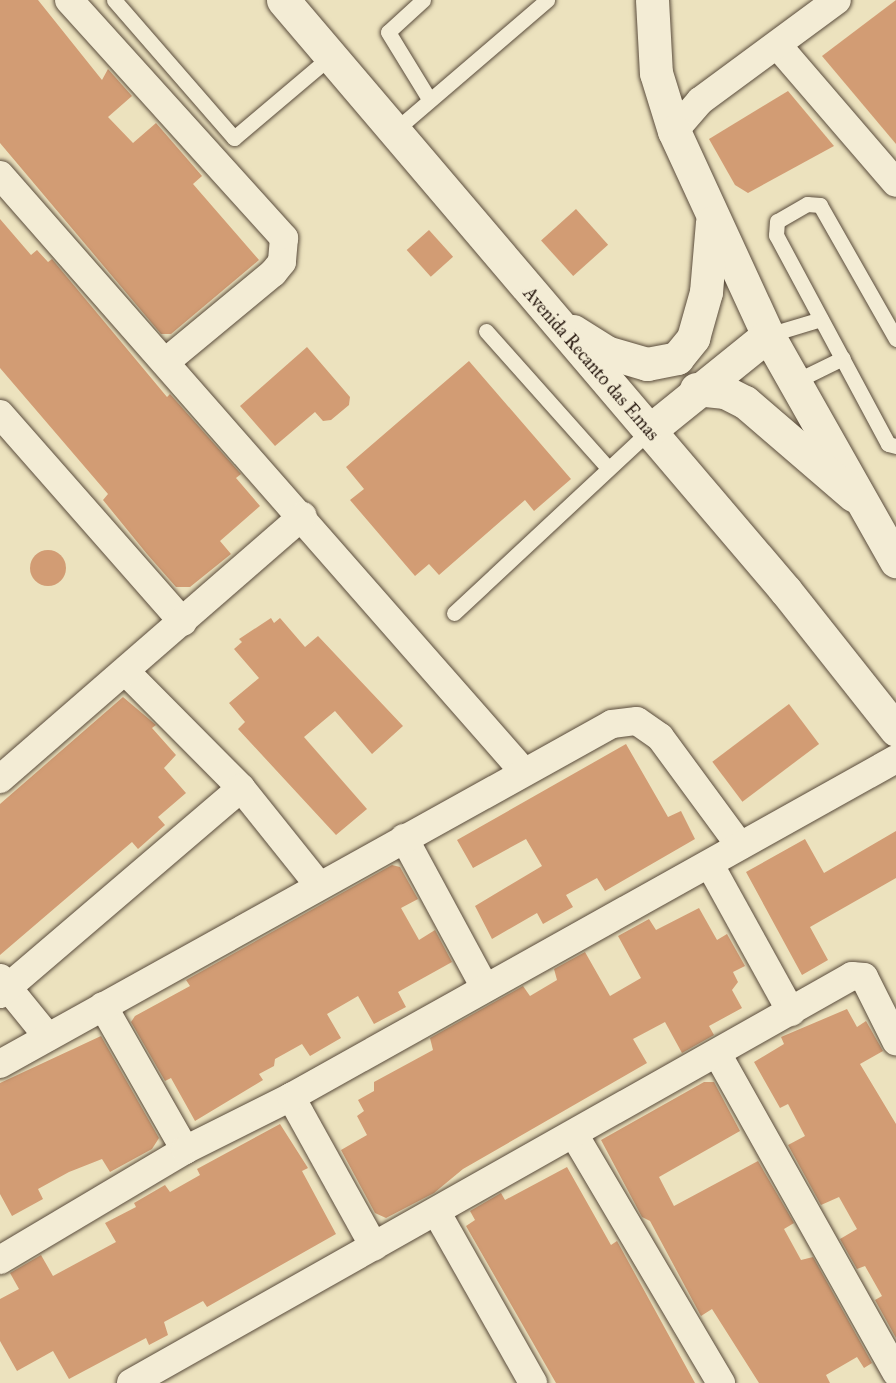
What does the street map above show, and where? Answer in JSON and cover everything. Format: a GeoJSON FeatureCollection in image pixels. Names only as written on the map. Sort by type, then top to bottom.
{"type":"FeatureCollection","features":[{"type":"Feature","properties":{"kind":"main road","name":"Avenida Recanto das Emas"},"geometry":{"type":"LineString","coordinates":[[283,0],[549,316],[650,431],[896,730]]}},
{"type":"Feature","properties":{"kind":"main road"},"geometry":{"type":"LineString","coordinates":[[648,4],[657,80],[674,131],[768,335],[896,561]]}},
{"type":"Feature","properties":{"kind":"main road"},"geometry":{"type":"LineString","coordinates":[[549,316],[606,352],[647,364],[677,358],[693,338],[706,292],[712,216]]}},
{"type":"Feature","properties":{"kind":"main road"},"geometry":{"type":"LineString","coordinates":[[650,431],[696,389],[768,335]]}},
{"type":"Feature","properties":{"kind":"main road"},"geometry":{"type":"LineString","coordinates":[[696,389],[725,392],[745,402],[872,516]]}},
{"type":"Feature","properties":{"kind":"street"},"geometry":{"type":"LineString","coordinates":[[674,131],[715,92],[779,47],[837,0]]}},
{"type":"Feature","properties":{"kind":"street"},"geometry":{"type":"LineString","coordinates":[[80,4],[212,155],[277,225],[285,250],[273,273],[168,360]]}},
{"type":"Feature","properties":{"kind":"street"},"geometry":{"type":"LineString","coordinates":[[779,47],[894,177]]}},
{"type":"Feature","properties":{"kind":"street"},"geometry":{"type":"LineString","coordinates":[[657,80],[680,92],[715,92]]}},
{"type":"Feature","properties":{"kind":"street"},"geometry":{"type":"LineString","coordinates":[[4,189],[168,360],[524,772]]}},
{"type":"Feature","properties":{"kind":"street"},"geometry":{"type":"LineString","coordinates":[[0,414],[183,622]]}},
{"type":"Feature","properties":{"kind":"street"},"geometry":{"type":"LineString","coordinates":[[0,779],[303,516]]}},
{"type":"Feature","properties":{"kind":"street"},"geometry":{"type":"LineString","coordinates":[[126,672],[241,788],[317,883]]}},
{"type":"Feature","properties":{"kind":"street"},"geometry":{"type":"LineString","coordinates":[[0,1064],[317,883],[612,724],[637,722],[660,737],[740,846]]}},
{"type":"Feature","properties":{"kind":"street"},"geometry":{"type":"LineString","coordinates":[[0,1260],[185,1149],[291,1097],[484,988],[710,865],[896,759]]}},
{"type":"Feature","properties":{"kind":"street"},"geometry":{"type":"LineString","coordinates":[[48,1037],[3,986],[241,788]]}},
{"type":"Feature","properties":{"kind":"street"},"geometry":{"type":"LineString","coordinates":[[404,838],[484,988]]}},
{"type":"Feature","properties":{"kind":"street"},"geometry":{"type":"LineString","coordinates":[[710,865],[791,1012]]}},
{"type":"Feature","properties":{"kind":"street"},"geometry":{"type":"LineString","coordinates":[[131,1383],[859,976],[896,1041]]}},
{"type":"Feature","properties":{"kind":"street"},"geometry":{"type":"LineString","coordinates":[[102,1006],[185,1149]]}},
{"type":"Feature","properties":{"kind":"street"},"geometry":{"type":"LineString","coordinates":[[718,1055],[896,1372]]}},
{"type":"Feature","properties":{"kind":"street"},"geometry":{"type":"LineString","coordinates":[[291,1097],[374,1247]]}},
{"type":"Feature","properties":{"kind":"street"},"geometry":{"type":"LineString","coordinates":[[575,1136],[721,1383]]}},
{"type":"Feature","properties":{"kind":"street"},"geometry":{"type":"LineString","coordinates":[[437,1212],[532,1383]]}},
{"type":"Feature","properties":{"kind":"lane"},"geometry":{"type":"LineString","coordinates":[[114,0],[234,138]]}},
{"type":"Feature","properties":{"kind":"lane"},"geometry":{"type":"LineString","coordinates":[[423,0],[388,32],[429,99]]}},
{"type":"Feature","properties":{"kind":"lane"},"geometry":{"type":"LineString","coordinates":[[393,132],[547,0]]}},
{"type":"Feature","properties":{"kind":"lane"},"geometry":{"type":"LineString","coordinates":[[212,155],[331,56]]}},
{"type":"Feature","properties":{"kind":"lane"},"geometry":{"type":"LineString","coordinates":[[896,339],[824,209],[815,203],[782,218],[774,228],[888,444],[896,446]]}},
{"type":"Feature","properties":{"kind":"lane"},"geometry":{"type":"LineString","coordinates":[[768,335],[821,319]]}},
{"type":"Feature","properties":{"kind":"lane"},"geometry":{"type":"LineString","coordinates":[[486,331],[608,468]]}},
{"type":"Feature","properties":{"kind":"lane"},"geometry":{"type":"LineString","coordinates":[[796,381],[843,358]]}},
{"type":"Feature","properties":{"kind":"lane"},"geometry":{"type":"LineString","coordinates":[[454,613],[650,431]]}},
{"type":"Feature","properties":{"kind":"building"},"geometry":{"type":"Polygon","coordinates":[[[0,0],[38,0],[102,80],[108,69],[132,96],[108,117],[133,143],[156,123],[202,176],[193,184],[259,260],[171,334],[161,334],[0,143],[0,0]]]}},
{"type":"Feature","properties":{"kind":"building"},"geometry":{"type":"Polygon","coordinates":[[[896,0],[896,144],[822,56],[896,0]]]}},
{"type":"Feature","properties":{"kind":"building"},"geometry":{"type":"Polygon","coordinates":[[[788,91],[834,146],[748,193],[735,185],[709,139],[788,91]]]}},
{"type":"Feature","properties":{"kind":"building"},"geometry":{"type":"Polygon","coordinates":[[[576,209],[608,245],[573,276],[541,240],[576,209]]]}},
{"type":"Feature","properties":{"kind":"building"},"geometry":{"type":"Polygon","coordinates":[[[0,219],[31,255],[37,250],[48,262],[52,259],[167,397],[170,394],[241,474],[236,478],[260,506],[220,541],[231,554],[190,587],[176,587],[147,554],[103,500],[108,494],[0,368],[0,219]]]}},
{"type":"Feature","properties":{"kind":"building"},"geometry":{"type":"Polygon","coordinates":[[[429,230],[453,257],[431,277],[407,250],[429,230]]]}},
{"type":"Feature","properties":{"kind":"building"},"geometry":{"type":"Polygon","coordinates":[[[307,347],[350,397],[349,405],[331,420],[323,421],[315,412],[275,446],[240,406],[307,347]]]}},
{"type":"Feature","properties":{"kind":"building"},"geometry":{"type":"Polygon","coordinates":[[[469,361],[571,479],[534,511],[525,500],[439,575],[429,564],[415,576],[350,500],[364,489],[346,467],[469,361]]]}},
{"type":"Feature","properties":{"kind":"building"},"geometry":{"type":"Polygon","coordinates":[[[48,550],[61,555],[66,568],[61,581],[48,586],[35,581],[30,568],[35,555],[48,550]]]}},
{"type":"Feature","properties":{"kind":"building"},"geometry":{"type":"Polygon","coordinates":[[[271,618],[274,623],[280,618],[305,647],[318,636],[403,726],[372,754],[335,711],[304,737],[367,809],[336,835],[238,729],[245,722],[229,703],[259,678],[234,649],[242,642],[239,639],[271,618]]]}},
{"type":"Feature","properties":{"kind":"building"},"geometry":{"type":"Polygon","coordinates":[[[123,697],[156,725],[152,728],[176,755],[164,768],[186,793],[158,817],[165,825],[138,849],[132,842],[0,955],[0,804],[123,697]]]}},
{"type":"Feature","properties":{"kind":"building"},"geometry":{"type":"Polygon","coordinates":[[[789,704],[819,744],[742,802],[712,762],[789,704]]]}},
{"type":"Feature","properties":{"kind":"building"},"geometry":{"type":"Polygon","coordinates":[[[626,744],[668,817],[681,811],[695,839],[605,891],[597,878],[566,895],[573,907],[543,924],[537,913],[492,939],[475,906],[542,866],[526,839],[473,868],[457,840],[626,744]]]}},
{"type":"Feature","properties":{"kind":"building"},"geometry":{"type":"Polygon","coordinates":[[[896,831],[896,878],[810,927],[828,960],[802,975],[746,872],[805,839],[824,873],[896,831]]]}},
{"type":"Feature","properties":{"kind":"building"},"geometry":{"type":"Polygon","coordinates":[[[392,865],[400,867],[418,899],[401,908],[419,940],[435,930],[452,962],[398,992],[406,1007],[374,1024],[358,996],[327,1014],[341,1038],[310,1056],[302,1044],[275,1059],[274,1066],[259,1074],[263,1080],[195,1121],[171,1078],[165,1081],[131,1022],[135,1016],[190,986],[186,980],[392,865]]]}},
{"type":"Feature","properties":{"kind":"building"},"geometry":{"type":"Polygon","coordinates":[[[699,908],[717,940],[727,934],[745,966],[733,972],[738,982],[732,990],[742,1008],[709,1026],[714,1035],[682,1053],[665,1022],[633,1039],[647,1063],[463,1169],[434,1193],[386,1218],[375,1213],[341,1150],[367,1135],[357,1116],[364,1111],[358,1100],[374,1091],[374,1082],[433,1050],[430,1038],[523,986],[530,996],[557,980],[554,969],[585,952],[610,996],[641,978],[618,936],[649,919],[656,930],[699,908]]]}},
{"type":"Feature","properties":{"kind":"building"},"geometry":{"type":"Polygon","coordinates":[[[847,1009],[857,1027],[866,1021],[883,1051],[860,1064],[896,1124],[896,1338],[875,1300],[882,1296],[865,1266],[857,1269],[840,1239],[857,1229],[839,1197],[821,1205],[788,1145],[805,1136],[788,1104],[780,1108],[754,1062],[784,1044],[781,1037],[847,1009]]]}},
{"type":"Feature","properties":{"kind":"building"},"geometry":{"type":"Polygon","coordinates":[[[101,1036],[159,1138],[152,1149],[110,1172],[102,1159],[69,1172],[38,1189],[43,1199],[12,1216],[0,1194],[0,1083],[101,1036]]]}},
{"type":"Feature","properties":{"kind":"building"},"geometry":{"type":"Polygon","coordinates":[[[704,1082],[714,1082],[740,1131],[659,1177],[674,1206],[758,1161],[794,1223],[784,1229],[801,1260],[813,1257],[872,1363],[864,1368],[857,1357],[826,1375],[830,1383],[759,1383],[712,1309],[701,1316],[650,1221],[642,1217],[601,1140],[704,1082]]]}},
{"type":"Feature","properties":{"kind":"building"},"geometry":{"type":"Polygon","coordinates":[[[280,1124],[308,1168],[302,1171],[336,1234],[207,1307],[203,1301],[164,1322],[168,1335],[149,1345],[146,1338],[69,1379],[53,1351],[17,1371],[0,1341],[0,1299],[19,1289],[10,1273],[41,1255],[53,1276],[116,1242],[105,1223],[136,1207],[134,1203],[165,1185],[170,1192],[200,1175],[197,1169],[280,1124]]]}},
{"type":"Feature","properties":{"kind":"building"},"geometry":{"type":"Polygon","coordinates":[[[567,1167],[611,1245],[617,1241],[695,1383],[556,1383],[466,1226],[475,1220],[470,1211],[501,1193],[505,1200],[567,1167]]]}}]}
